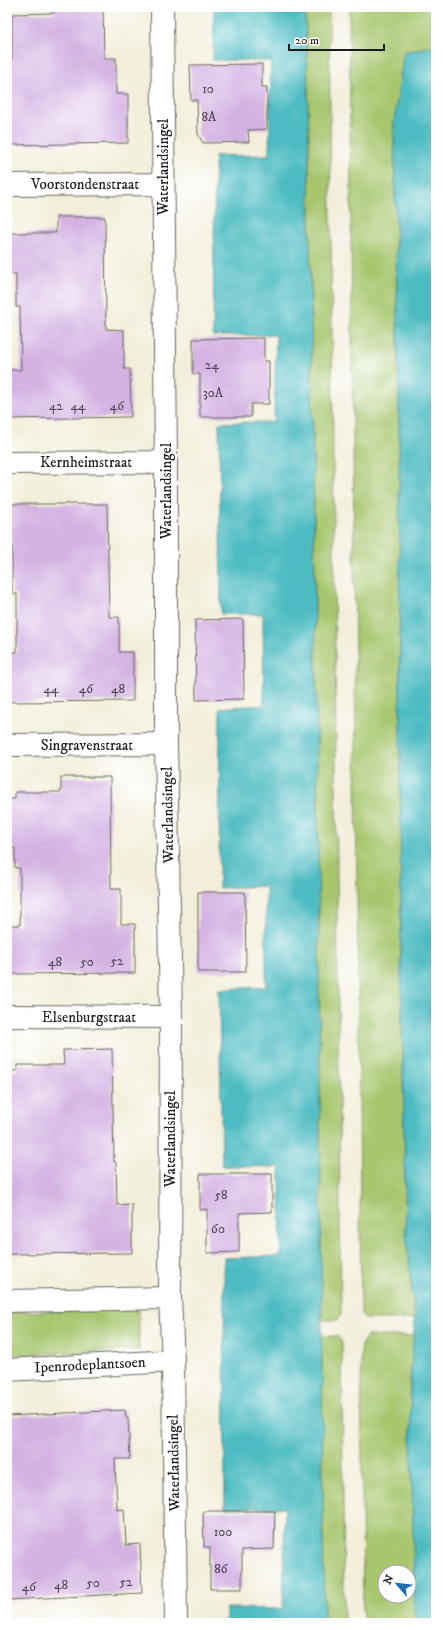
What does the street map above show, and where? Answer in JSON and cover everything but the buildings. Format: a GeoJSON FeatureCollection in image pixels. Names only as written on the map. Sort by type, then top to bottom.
{"type":"FeatureCollection","features":[{"type":"Feature","properties":{"kind":"street","name":"Waterlandsingel"},"geometry":{"type":"LineString","coordinates":[[162,7],[166,462],[166,744],[171,1017],[170,1298],[173,1361],[176,1623]]}},
{"type":"Feature","properties":{"kind":"street","name":"Voorstondenstraat"},"geometry":{"type":"LineString","coordinates":[[7,185],[163,184]]}},
{"type":"Feature","properties":{"kind":"street","name":"Kernheimstraat"},"geometry":{"type":"LineString","coordinates":[[7,463],[166,462]]}},
{"type":"Feature","properties":{"kind":"street","name":"Singravenstraat"},"geometry":{"type":"LineString","coordinates":[[7,745],[166,744]]}},
{"type":"Feature","properties":{"kind":"street","name":"Elsenburgstraat"},"geometry":{"type":"LineString","coordinates":[[7,1016],[171,1017]]}},
{"type":"Feature","properties":{"kind":"street"},"geometry":{"type":"LineString","coordinates":[[7,1301],[170,1298]]}},
{"type":"Feature","properties":{"kind":"street","name":"Ipenrodeplantsoen"},"geometry":{"type":"LineString","coordinates":[[7,1370],[173,1361]]}},
{"type":"Feature","properties":{"kind":"green space"},"geometry":{"type":"Polygon","coordinates":[[[305,7],[329,7],[341,1315],[337,1320],[321,1320],[318,813],[308,83],[305,7]]]}},
{"type":"Feature","properties":{"kind":"green space"},"geometry":{"type":"Polygon","coordinates":[[[349,7],[436,7],[436,45],[404,52],[394,124],[399,396],[401,957],[406,1234],[415,1319],[365,1319],[361,1315],[349,7]]]}},
{"type":"Feature","properties":{"kind":"green space"},"geometry":{"type":"Polygon","coordinates":[[[139,1310],[139,1350],[7,1355],[7,1312],[139,1310]]]}},
{"type":"Feature","properties":{"kind":"green space"},"geometry":{"type":"Polygon","coordinates":[[[321,1336],[337,1336],[342,1342],[344,1623],[324,1623],[321,1336]]]}},
{"type":"Feature","properties":{"kind":"green space"},"geometry":{"type":"Polygon","coordinates":[[[367,1336],[414,1336],[410,1383],[414,1564],[377,1564],[377,1604],[415,1604],[415,1623],[363,1623],[361,1345],[367,1336]]]}},
{"type":"Feature","properties":{"kind":"water"},"geometry":{"type":"Polygon","coordinates":[[[214,7],[305,7],[308,83],[318,813],[324,1623],[226,1623],[226,1608],[283,1609],[285,1508],[225,1508],[224,1258],[281,1256],[280,1167],[222,1166],[219,989],[266,987],[266,886],[219,888],[220,708],[264,705],[263,614],[221,614],[219,423],[274,422],[276,335],[213,336],[215,156],[269,155],[271,61],[213,60],[214,7]]]}},
{"type":"Feature","properties":{"kind":"water"},"geometry":{"type":"Polygon","coordinates":[[[436,45],[436,1623],[415,1623],[415,1604],[417,1604],[417,1564],[414,1564],[410,1383],[415,1319],[406,1234],[401,957],[399,396],[394,124],[404,52],[436,45]]]}}]}
